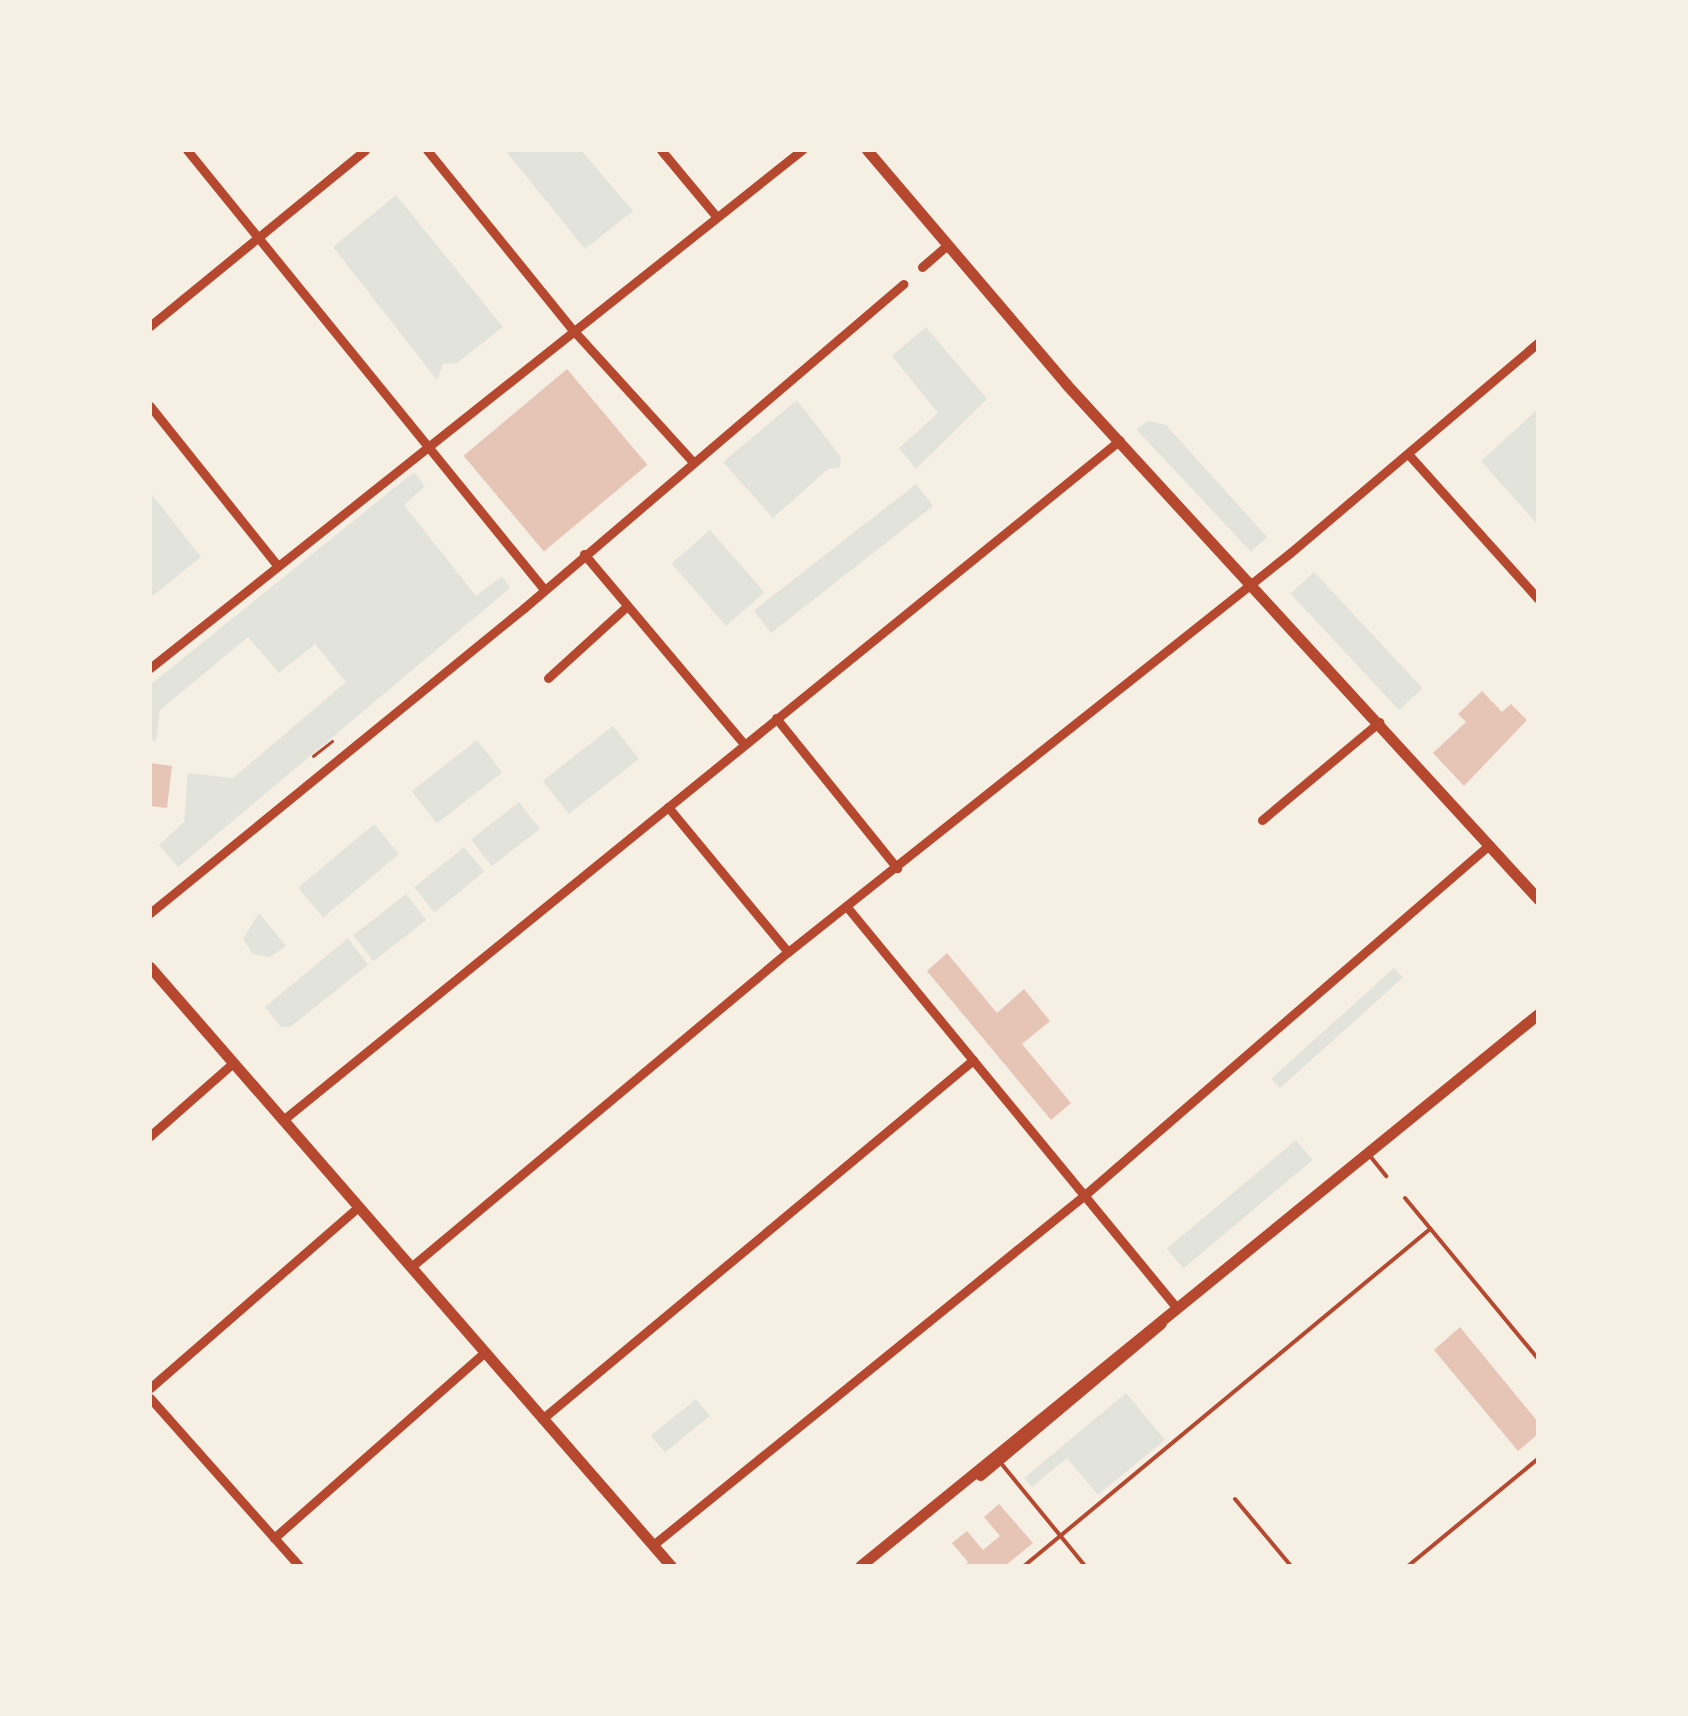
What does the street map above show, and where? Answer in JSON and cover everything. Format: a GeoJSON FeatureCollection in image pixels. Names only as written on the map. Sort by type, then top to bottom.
{"type":"FeatureCollection","features":[{"type":"Feature","properties":{"kind":"street"},"geometry":{"type":"LineString","coordinates":[[188,150],[543,588]]}},
{"type":"Feature","properties":{"kind":"street"},"geometry":{"type":"LineString","coordinates":[[150,326],[365,150]]}},
{"type":"Feature","properties":{"kind":"street"},"geometry":{"type":"LineString","coordinates":[[427,150],[573,330],[692,462]]}},
{"type":"Feature","properties":{"kind":"street"},"geometry":{"type":"LineString","coordinates":[[661,150],[716,216]]}},
{"type":"Feature","properties":{"kind":"street"},"geometry":{"type":"LineString","coordinates":[[150,668],[425,445],[802,150]]}},
{"type":"Feature","properties":{"kind":"street"},"geometry":{"type":"LineString","coordinates":[[867,150],[945,247],[1538,899]]}},
{"type":"Feature","properties":{"kind":"street"},"geometry":{"type":"LineString","coordinates":[[922,267],[945,247]]}},
{"type":"Feature","properties":{"kind":"street"},"geometry":{"type":"LineString","coordinates":[[150,913],[903,284]]}},
{"type":"Feature","properties":{"kind":"street"},"geometry":{"type":"LineString","coordinates":[[410,1267],[788,952],[1409,455],[1538,342]]}},
{"type":"Feature","properties":{"kind":"street"},"geometry":{"type":"LineString","coordinates":[[150,406],[277,564]]}},
{"type":"Feature","properties":{"kind":"street"},"geometry":{"type":"LineString","coordinates":[[282,1120],[1120,440]]}},
{"type":"Feature","properties":{"kind":"street"},"geometry":{"type":"LineString","coordinates":[[1409,455],[1538,599]]}},
{"type":"Feature","properties":{"kind":"street"},"geometry":{"type":"LineString","coordinates":[[584,554],[744,744]]}},
{"type":"Feature","properties":{"kind":"street"},"geometry":{"type":"LineString","coordinates":[[548,678],[627,606]]}},
{"type":"Feature","properties":{"kind":"street"},"geometry":{"type":"LineString","coordinates":[[776,718],[897,868]]}},
{"type":"Feature","properties":{"kind":"street"},"geometry":{"type":"LineString","coordinates":[[1262,820],[1378,722]]}},
{"type":"Feature","properties":{"kind":"street"},"geometry":{"type":"LineString","coordinates":[[668,807],[788,952]]}},
{"type":"Feature","properties":{"kind":"street"},"geometry":{"type":"LineString","coordinates":[[652,1545],[1087,1193],[1489,845]]}},
{"type":"Feature","properties":{"kind":"street"},"geometry":{"type":"LineString","coordinates":[[847,907],[1087,1193],[1176,1307]]}},
{"type":"Feature","properties":{"kind":"street"},"geometry":{"type":"LineString","coordinates":[[150,966],[671,1566]]}},
{"type":"Feature","properties":{"kind":"street"},"geometry":{"type":"LineString","coordinates":[[860,1566],[968,1482],[1044,1412],[1538,1014]]}},
{"type":"Feature","properties":{"kind":"street"},"geometry":{"type":"LineString","coordinates":[[542,1418],[973,1060]]}},
{"type":"Feature","properties":{"kind":"street"},"geometry":{"type":"LineString","coordinates":[[150,1136],[232,1064]]}},
{"type":"Feature","properties":{"kind":"street"},"geometry":{"type":"LineString","coordinates":[[150,1388],[358,1207]]}},
{"type":"Feature","properties":{"kind":"street"},"geometry":{"type":"LineString","coordinates":[[968,1482],[1000,1462],[1176,1307]]}},
{"type":"Feature","properties":{"kind":"street"},"geometry":{"type":"LineString","coordinates":[[274,1538],[484,1352]]}},
{"type":"Feature","properties":{"kind":"street"},"geometry":{"type":"LineString","coordinates":[[150,1398],[298,1566]]}},
{"type":"Feature","properties":{"kind":"lane"},"geometry":{"type":"LineString","coordinates":[[1367,1153],[1386,1176]]}},
{"type":"Feature","properties":{"kind":"lane"},"geometry":{"type":"LineString","coordinates":[[1404,1198],[1538,1359]]}},
{"type":"Feature","properties":{"kind":"lane"},"geometry":{"type":"LineString","coordinates":[[1024,1566],[1430,1229]]}},
{"type":"Feature","properties":{"kind":"lane"},"geometry":{"type":"LineString","coordinates":[[1408,1566],[1538,1459]]}},
{"type":"Feature","properties":{"kind":"lane"},"geometry":{"type":"LineString","coordinates":[[1000,1462],[1085,1566]]}},
{"type":"Feature","properties":{"kind":"lane"},"geometry":{"type":"LineString","coordinates":[[1236,1499],[1291,1566]]}},
{"type":"Feature","properties":{"kind":"path"},"geometry":{"type":"LineString","coordinates":[[313,756],[332,741]]}},
{"type":"Feature","properties":{"kind":"shaded area"},"geometry":{"type":"Polygon","coordinates":[[[505,150],[581,150],[633,211],[585,249],[505,150]]]}},
{"type":"Feature","properties":{"kind":"shaded area"},"geometry":{"type":"Polygon","coordinates":[[[396,195],[503,327],[457,363],[443,364],[437,380],[333,247],[396,195]]]}},
{"type":"Feature","properties":{"kind":"shaded area"},"geometry":{"type":"Polygon","coordinates":[[[926,327],[987,399],[916,469],[899,448],[938,413],[892,356],[926,327]]]}},
{"type":"Feature","properties":{"kind":"shaded area"},"geometry":{"type":"Polygon","coordinates":[[[797,400],[841,457],[840,467],[828,469],[773,518],[723,462],[797,400]]]}},
{"type":"Feature","properties":{"kind":"shaded area"},"geometry":{"type":"Polygon","coordinates":[[[1538,409],[1538,525],[1481,461],[1538,409]]]}},
{"type":"Feature","properties":{"kind":"shaded area"},"geometry":{"type":"Polygon","coordinates":[[[1148,421],[1166,425],[1267,537],[1251,552],[1136,429],[1148,421]]]}},
{"type":"Feature","properties":{"kind":"shaded area"},"geometry":{"type":"Polygon","coordinates":[[[414,472],[425,486],[404,505],[476,596],[502,576],[510,588],[178,867],[159,845],[184,822],[188,773],[233,778],[346,682],[315,644],[279,673],[248,637],[160,710],[156,741],[150,740],[150,685],[414,472]]]}},
{"type":"Feature","properties":{"kind":"shaded area"},"geometry":{"type":"Polygon","coordinates":[[[916,484],[933,506],[771,633],[754,611],[916,484]]]}},
{"type":"Feature","properties":{"kind":"shaded area"},"geometry":{"type":"Polygon","coordinates":[[[150,492],[201,557],[150,598],[150,492]]]}},
{"type":"Feature","properties":{"kind":"shaded area"},"geometry":{"type":"Polygon","coordinates":[[[710,530],[764,593],[726,626],[672,563],[710,530]]]}},
{"type":"Feature","properties":{"kind":"shaded area"},"geometry":{"type":"Polygon","coordinates":[[[1314,572],[1422,688],[1399,710],[1291,594],[1314,572]]]}},
{"type":"Feature","properties":{"kind":"shaded area"},"geometry":{"type":"Polygon","coordinates":[[[613,726],[639,759],[569,814],[543,781],[613,726]]]}},
{"type":"Feature","properties":{"kind":"shaded area"},"geometry":{"type":"Polygon","coordinates":[[[477,740],[502,772],[437,823],[412,791],[477,740]]]}},
{"type":"Feature","properties":{"kind":"shaded area"},"geometry":{"type":"Polygon","coordinates":[[[519,802],[540,829],[492,866],[471,840],[519,802]]]}},
{"type":"Feature","properties":{"kind":"shaded area"},"geometry":{"type":"Polygon","coordinates":[[[374,824],[399,854],[323,918],[298,888],[374,824]]]}},
{"type":"Feature","properties":{"kind":"shaded area"},"geometry":{"type":"Polygon","coordinates":[[[464,847],[484,872],[434,912],[414,887],[464,847]]]}},
{"type":"Feature","properties":{"kind":"shaded area"},"geometry":{"type":"Polygon","coordinates":[[[406,894],[426,920],[374,961],[353,935],[406,894]]]}},
{"type":"Feature","properties":{"kind":"shaded area"},"geometry":{"type":"Polygon","coordinates":[[[259,913],[286,946],[270,957],[253,954],[243,939],[259,913]]]}},
{"type":"Feature","properties":{"kind":"shaded area"},"geometry":{"type":"Polygon","coordinates":[[[348,938],[368,965],[290,1027],[281,1027],[265,1007],[348,938]]]}},
{"type":"Feature","properties":{"kind":"shaded area"},"geometry":{"type":"Polygon","coordinates":[[[1394,968],[1403,978],[1280,1088],[1271,1078],[1394,968]]]}},
{"type":"Feature","properties":{"kind":"shaded area"},"geometry":{"type":"Polygon","coordinates":[[[1296,1140],[1313,1160],[1183,1269],[1167,1249],[1296,1140]]]}},
{"type":"Feature","properties":{"kind":"shaded area"},"geometry":{"type":"Polygon","coordinates":[[[1126,1393],[1165,1440],[1098,1495],[1067,1458],[1032,1487],[1024,1478],[1126,1393]]]}},
{"type":"Feature","properties":{"kind":"shaded area"},"geometry":{"type":"Polygon","coordinates":[[[696,1399],[710,1416],[665,1453],[651,1436],[696,1399]]]}},
{"type":"Feature","properties":{"kind":"building"},"geometry":{"type":"Polygon","coordinates":[[[567,369],[647,465],[544,552],[464,456],[567,369]]]}},
{"type":"Feature","properties":{"kind":"building"},"geometry":{"type":"Polygon","coordinates":[[[1482,691],[1502,712],[1511,704],[1527,720],[1464,786],[1433,753],[1466,722],[1458,714],[1482,691]]]}},
{"type":"Feature","properties":{"kind":"building"},"geometry":{"type":"Polygon","coordinates":[[[150,763],[172,766],[167,808],[150,806],[150,763]]]}},
{"type":"Feature","properties":{"kind":"building"},"geometry":{"type":"Polygon","coordinates":[[[947,953],[997,1013],[1024,989],[1050,1021],[1022,1044],[1071,1103],[1051,1120],[927,971],[947,953]]]}},
{"type":"Feature","properties":{"kind":"building"},"geometry":{"type":"Polygon","coordinates":[[[1460,1327],[1538,1422],[1538,1434],[1518,1451],[1434,1350],[1460,1327]]]}},
{"type":"Feature","properties":{"kind":"building"},"geometry":{"type":"Polygon","coordinates":[[[999,1504],[1033,1543],[1005,1566],[964,1566],[968,1562],[952,1543],[967,1531],[983,1550],[1000,1536],[984,1517],[999,1504]]]}}]}
